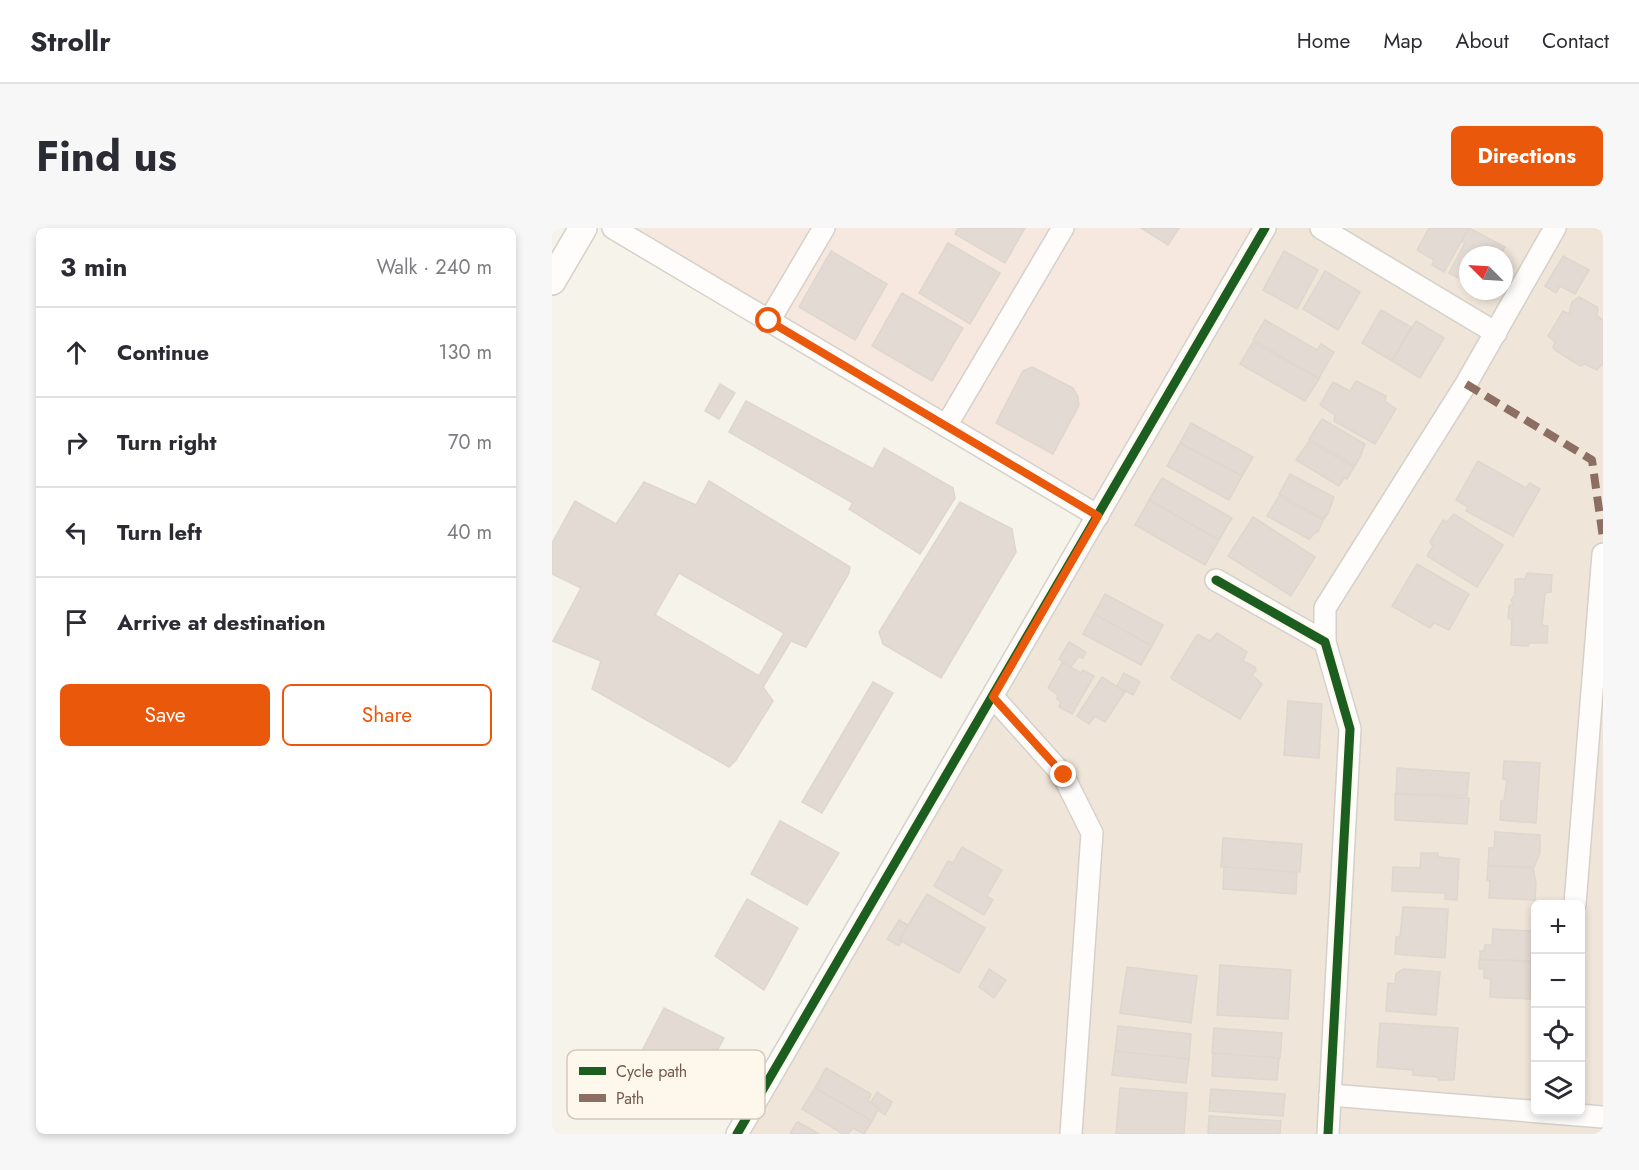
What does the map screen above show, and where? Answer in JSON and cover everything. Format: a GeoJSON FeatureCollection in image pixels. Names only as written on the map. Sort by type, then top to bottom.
{"type":"FeatureCollection","features":[{"type":"Feature","properties":{"kind":"street"},"geometry":{"type":"LineString","coordinates":[[552,281],[583,228]]}},
{"type":"Feature","properties":{"kind":"street"},"geometry":{"type":"LineString","coordinates":[[613,228],[1098,516]]}},
{"type":"Feature","properties":{"kind":"street"},"geometry":{"type":"LineString","coordinates":[[769,321],[824,228]]}},
{"type":"Feature","properties":{"kind":"street"},"geometry":{"type":"LineString","coordinates":[[946,426],[1063,228]]}},
{"type":"Feature","properties":{"kind":"street"},"geometry":{"type":"LineString","coordinates":[[765,1086],[1265,228]]}},
{"type":"Feature","properties":{"kind":"street"},"geometry":{"type":"LineString","coordinates":[[1321,228],[1496,333]]}},
{"type":"Feature","properties":{"kind":"street"},"geometry":{"type":"LineString","coordinates":[[1328,1134],[1350,729],[1325,642],[1325,608],[1466,384],[1556,228]]}},
{"type":"Feature","properties":{"kind":"street"},"geometry":{"type":"LineString","coordinates":[[1575,900],[1603,554]]}},
{"type":"Feature","properties":{"kind":"street"},"geometry":{"type":"LineString","coordinates":[[1216,580],[1325,642]]}},
{"type":"Feature","properties":{"kind":"street"},"geometry":{"type":"LineString","coordinates":[[993,697],[1064,775],[1092,833],[1071,1134]]}},
{"type":"Feature","properties":{"kind":"street"},"geometry":{"type":"LineString","coordinates":[[1330,1095],[1531,1110]]}},
{"type":"Feature","properties":{"kind":"street"},"geometry":{"type":"LineString","coordinates":[[1585,1115],[1603,1117]]}},
{"type":"Feature","properties":{"kind":"street"},"geometry":{"type":"LineString","coordinates":[[737,1134],[746,1119]]}},
{"type":"Feature","properties":{"kind":"shaded area"},"geometry":{"type":"Polygon","coordinates":[[[613,228],[1265,228],[1098,516],[613,228]]]}},
{"type":"Feature","properties":{"kind":"shaded area"},"geometry":{"type":"Polygon","coordinates":[[[1277,228],[1603,228],[1603,1134],[746,1134],[755,1119],[765,1119],[765,1101],[1141,456],[1277,228]]]}},
{"type":"Feature","properties":{"kind":"building"},"geometry":{"type":"Polygon","coordinates":[[[958,228],[1025,228],[1005,263],[955,234],[958,228]]]}},
{"type":"Feature","properties":{"kind":"building"},"geometry":{"type":"Polygon","coordinates":[[[1141,228],[1179,228],[1168,245],[1141,228]]]}},
{"type":"Feature","properties":{"kind":"building"},"geometry":{"type":"Polygon","coordinates":[[[1429,228],[1469,228],[1444,272],[1432,265],[1434,260],[1417,250],[1429,228]]]}},
{"type":"Feature","properties":{"kind":"building"},"geometry":{"type":"Polygon","coordinates":[[[1469,228],[1503,246],[1463,246],[1465,243],[1462,241],[1469,228]]]}},
{"type":"Feature","properties":{"kind":"building"},"geometry":{"type":"Polygon","coordinates":[[[948,243],[1000,273],[970,324],[919,293],[948,243]]]}},
{"type":"Feature","properties":{"kind":"building"},"geometry":{"type":"Polygon","coordinates":[[[831,251],[887,284],[855,340],[799,307],[831,251]]]}},
{"type":"Feature","properties":{"kind":"building"},"geometry":{"type":"Polygon","coordinates":[[[1284,251],[1318,270],[1297,309],[1263,290],[1284,251]]]}},
{"type":"Feature","properties":{"kind":"building"},"geometry":{"type":"Polygon","coordinates":[[[1459,254],[1459,279],[1449,273],[1459,254]]]}},
{"type":"Feature","properties":{"kind":"building"},"geometry":{"type":"Polygon","coordinates":[[[1563,256],[1589,270],[1575,294],[1560,286],[1556,293],[1545,286],[1563,256]]]}},
{"type":"Feature","properties":{"kind":"building"},"geometry":{"type":"Polygon","coordinates":[[[1325,271],[1360,292],[1338,330],[1303,309],[1325,271]]]}},
{"type":"Feature","properties":{"kind":"building"},"geometry":{"type":"Polygon","coordinates":[[[902,293],[963,328],[932,381],[872,346],[902,293]]]}},
{"type":"Feature","properties":{"kind":"building"},"geometry":{"type":"Polygon","coordinates":[[[1579,297],[1597,307],[1596,315],[1603,320],[1603,363],[1597,370],[1585,364],[1580,366],[1555,350],[1553,347],[1555,342],[1548,336],[1563,311],[1569,314],[1572,302],[1579,297]]]}},
{"type":"Feature","properties":{"kind":"building"},"geometry":{"type":"Polygon","coordinates":[[[1381,310],[1411,327],[1392,361],[1362,343],[1381,310]]]}},
{"type":"Feature","properties":{"kind":"building"},"geometry":{"type":"Polygon","coordinates":[[[1265,320],[1317,350],[1321,344],[1334,352],[1319,378],[1253,340],[1265,320]]]}},
{"type":"Feature","properties":{"kind":"building"},"geometry":{"type":"Polygon","coordinates":[[[1416,321],[1444,338],[1420,378],[1392,361],[1416,321]]]}},
{"type":"Feature","properties":{"kind":"building"},"geometry":{"type":"Polygon","coordinates":[[[1253,342],[1319,379],[1305,401],[1240,364],[1253,342]]]}},
{"type":"Feature","properties":{"kind":"building"},"geometry":{"type":"Polygon","coordinates":[[[1032,367],[1073,388],[1078,397],[1079,405],[1053,454],[996,423],[1023,371],[1032,367]]]}},
{"type":"Feature","properties":{"kind":"building"},"geometry":{"type":"Polygon","coordinates":[[[1356,381],[1386,396],[1385,401],[1396,409],[1375,444],[1334,421],[1335,415],[1320,405],[1333,382],[1350,391],[1356,381]]]}},
{"type":"Feature","properties":{"kind":"building"},"geometry":{"type":"Polygon","coordinates":[[[720,384],[735,393],[719,419],[705,411],[720,384]]]}},
{"type":"Feature","properties":{"kind":"building"},"geometry":{"type":"Polygon","coordinates":[[[746,401],[873,469],[884,448],[953,488],[955,498],[920,554],[849,509],[853,503],[729,432],[746,401]]]}},
{"type":"Feature","properties":{"kind":"building"},"geometry":{"type":"Polygon","coordinates":[[[1322,419],[1365,444],[1355,466],[1309,439],[1322,419]]]}},
{"type":"Feature","properties":{"kind":"building"},"geometry":{"type":"Polygon","coordinates":[[[1191,423],[1253,457],[1242,476],[1180,443],[1191,423]]]}},
{"type":"Feature","properties":{"kind":"building"},"geometry":{"type":"Polygon","coordinates":[[[1309,441],[1354,467],[1347,479],[1344,478],[1339,486],[1296,460],[1309,441]]]}},
{"type":"Feature","properties":{"kind":"building"},"geometry":{"type":"Polygon","coordinates":[[[1180,443],[1242,476],[1229,500],[1167,466],[1180,443]]]}},
{"type":"Feature","properties":{"kind":"building"},"geometry":{"type":"Polygon","coordinates":[[[1478,461],[1526,488],[1530,483],[1540,489],[1513,536],[1466,511],[1468,507],[1456,500],[1478,461]]]}},
{"type":"Feature","properties":{"kind":"building"},"geometry":{"type":"Polygon","coordinates":[[[1290,474],[1334,497],[1324,519],[1279,494],[1290,474]]]}},
{"type":"Feature","properties":{"kind":"building"},"geometry":{"type":"Polygon","coordinates":[[[1162,478],[1232,518],[1219,540],[1149,500],[1162,478]]]}},
{"type":"Feature","properties":{"kind":"building"},"geometry":{"type":"Polygon","coordinates":[[[709,481],[850,567],[849,573],[806,647],[791,641],[763,687],[773,701],[736,760],[729,767],[592,689],[601,661],[553,641],[581,588],[552,574],[552,543],[575,501],[616,524],[644,482],[696,505],[709,481]],[[679,573],[655,615],[759,676],[784,633],[679,573]]]}},
{"type":"Feature","properties":{"kind":"building"},"geometry":{"type":"Polygon","coordinates":[[[1279,496],[1323,520],[1318,532],[1309,539],[1267,516],[1279,496]]]}},
{"type":"Feature","properties":{"kind":"building"},"geometry":{"type":"Polygon","coordinates":[[[1149,500],[1219,540],[1205,565],[1135,525],[1149,500]]]}},
{"type":"Feature","properties":{"kind":"building"},"geometry":{"type":"Polygon","coordinates":[[[960,502],[1012,529],[1016,552],[941,678],[883,644],[879,632],[960,502]]]}},
{"type":"Feature","properties":{"kind":"building"},"geometry":{"type":"Polygon","coordinates":[[[1454,514],[1503,545],[1477,587],[1427,556],[1433,546],[1430,542],[1443,520],[1447,522],[1454,514]]]}},
{"type":"Feature","properties":{"kind":"building"},"geometry":{"type":"Polygon","coordinates":[[[1253,517],[1315,557],[1291,596],[1228,556],[1253,517]]]}},
{"type":"Feature","properties":{"kind":"building"},"geometry":{"type":"Polygon","coordinates":[[[1417,564],[1469,594],[1449,630],[1434,623],[1430,628],[1392,606],[1417,564]]]}},
{"type":"Feature","properties":{"kind":"building"},"geometry":{"type":"Polygon","coordinates":[[[1527,573],[1552,575],[1551,592],[1545,593],[1542,625],[1548,626],[1547,643],[1529,643],[1528,646],[1511,645],[1512,620],[1508,618],[1509,606],[1513,604],[1511,600],[1515,595],[1515,579],[1525,579],[1527,573]]]}},
{"type":"Feature","properties":{"kind":"building"},"geometry":{"type":"Polygon","coordinates":[[[1105,594],[1163,625],[1152,646],[1094,614],[1105,594]]]}},
{"type":"Feature","properties":{"kind":"building"},"geometry":{"type":"Polygon","coordinates":[[[1094,614],[1152,646],[1141,665],[1083,634],[1094,614]]]}},
{"type":"Feature","properties":{"kind":"building"},"geometry":{"type":"Polygon","coordinates":[[[1217,633],[1247,652],[1243,661],[1255,667],[1256,670],[1252,675],[1262,684],[1240,719],[1171,677],[1197,635],[1210,641],[1217,633]]]}},
{"type":"Feature","properties":{"kind":"building"},"geometry":{"type":"Polygon","coordinates":[[[1069,642],[1086,652],[1083,658],[1078,657],[1071,667],[1059,659],[1069,642]]]}},
{"type":"Feature","properties":{"kind":"building"},"geometry":{"type":"Polygon","coordinates":[[[1062,663],[1081,673],[1083,670],[1094,676],[1072,714],[1059,707],[1061,702],[1057,699],[1058,695],[1048,688],[1062,663]]]}},
{"type":"Feature","properties":{"kind":"building"},"geometry":{"type":"Polygon","coordinates":[[[1124,673],[1140,682],[1133,695],[1117,686],[1124,673]]]}},
{"type":"Feature","properties":{"kind":"building"},"geometry":{"type":"Polygon","coordinates":[[[1102,677],[1125,692],[1105,722],[1095,716],[1089,724],[1077,716],[1102,677]]]}},
{"type":"Feature","properties":{"kind":"building"},"geometry":{"type":"Polygon","coordinates":[[[873,682],[893,693],[822,813],[802,802],[873,682]]]}},
{"type":"Feature","properties":{"kind":"building"},"geometry":{"type":"Polygon","coordinates":[[[1288,701],[1322,704],[1319,758],[1284,755],[1288,701]]]}},
{"type":"Feature","properties":{"kind":"building"},"geometry":{"type":"Polygon","coordinates":[[[1504,761],[1540,763],[1536,823],[1500,820],[1501,801],[1504,801],[1507,780],[1503,779],[1504,761]]]}},
{"type":"Feature","properties":{"kind":"building"},"geometry":{"type":"Polygon","coordinates":[[[1397,768],[1469,773],[1467,796],[1396,793],[1397,768]]]}},
{"type":"Feature","properties":{"kind":"building"},"geometry":{"type":"Polygon","coordinates":[[[1395,794],[1469,798],[1467,824],[1395,820],[1395,794]]]}},
{"type":"Feature","properties":{"kind":"building"},"geometry":{"type":"Polygon","coordinates":[[[780,821],[839,853],[807,905],[751,874],[780,821]]]}},
{"type":"Feature","properties":{"kind":"building"},"geometry":{"type":"Polygon","coordinates":[[[1495,832],[1540,835],[1540,853],[1534,867],[1488,865],[1489,848],[1494,848],[1495,832]]]}},
{"type":"Feature","properties":{"kind":"building"},"geometry":{"type":"Polygon","coordinates":[[[1223,838],[1302,844],[1300,872],[1221,867],[1223,838]]]}},
{"type":"Feature","properties":{"kind":"building"},"geometry":{"type":"Polygon","coordinates":[[[962,847],[1002,870],[987,896],[993,900],[984,915],[934,886],[948,861],[953,863],[962,847]]]}},
{"type":"Feature","properties":{"kind":"building"},"geometry":{"type":"Polygon","coordinates":[[[1421,853],[1438,853],[1438,857],[1459,859],[1457,900],[1445,899],[1445,893],[1392,891],[1393,867],[1420,868],[1421,853]]]}},
{"type":"Feature","properties":{"kind":"building"},"geometry":{"type":"Polygon","coordinates":[[[1488,866],[1533,868],[1536,883],[1535,900],[1489,898],[1490,881],[1487,880],[1488,866]]]}},
{"type":"Feature","properties":{"kind":"building"},"geometry":{"type":"Polygon","coordinates":[[[1224,867],[1297,872],[1296,894],[1223,889],[1224,867]]]}},
{"type":"Feature","properties":{"kind":"building"},"geometry":{"type":"Polygon","coordinates":[[[927,894],[985,928],[959,973],[899,940],[927,894]]]}},
{"type":"Feature","properties":{"kind":"building"},"geometry":{"type":"Polygon","coordinates":[[[747,899],[798,928],[764,990],[715,956],[747,899]]]}},
{"type":"Feature","properties":{"kind":"building"},"geometry":{"type":"Polygon","coordinates":[[[1403,907],[1448,909],[1445,958],[1395,954],[1396,937],[1400,937],[1403,907]]]}},
{"type":"Feature","properties":{"kind":"building"},"geometry":{"type":"Polygon","coordinates":[[[899,920],[908,925],[899,940],[902,941],[899,946],[887,939],[899,920]]]}},
{"type":"Feature","properties":{"kind":"building"},"geometry":{"type":"Polygon","coordinates":[[[1493,929],[1531,931],[1531,961],[1480,959],[1480,951],[1484,951],[1485,945],[1492,945],[1493,929]]]}},
{"type":"Feature","properties":{"kind":"building"},"geometry":{"type":"Polygon","coordinates":[[[1479,960],[1531,962],[1530,999],[1490,997],[1491,979],[1484,978],[1484,969],[1479,969],[1479,960]]]}},
{"type":"Feature","properties":{"kind":"building"},"geometry":{"type":"Polygon","coordinates":[[[1220,965],[1291,970],[1288,1019],[1217,1015],[1220,965]]]}},
{"type":"Feature","properties":{"kind":"building"},"geometry":{"type":"Polygon","coordinates":[[[1127,967],[1197,976],[1191,1023],[1120,1013],[1127,967]]]}},
{"type":"Feature","properties":{"kind":"building"},"geometry":{"type":"Polygon","coordinates":[[[989,969],[1006,980],[994,998],[979,987],[989,969]]]}},
{"type":"Feature","properties":{"kind":"building"},"geometry":{"type":"Polygon","coordinates":[[[1403,969],[1440,972],[1436,1015],[1386,1011],[1388,983],[1395,984],[1396,974],[1403,969]]]}},
{"type":"Feature","properties":{"kind":"building"},"geometry":{"type":"Polygon","coordinates":[[[664,1008],[724,1038],[717,1050],[642,1050],[664,1008]]]}},
{"type":"Feature","properties":{"kind":"building"},"geometry":{"type":"Polygon","coordinates":[[[1380,1023],[1458,1028],[1454,1080],[1439,1080],[1438,1077],[1413,1075],[1413,1070],[1377,1067],[1380,1023]]]}},
{"type":"Feature","properties":{"kind":"building"},"geometry":{"type":"Polygon","coordinates":[[[1118,1026],[1191,1034],[1189,1059],[1115,1051],[1118,1026]]]}},
{"type":"Feature","properties":{"kind":"building"},"geometry":{"type":"Polygon","coordinates":[[[1214,1028],[1282,1033],[1280,1058],[1212,1053],[1214,1028]]]}},
{"type":"Feature","properties":{"kind":"building"},"geometry":{"type":"Polygon","coordinates":[[[1115,1051],[1189,1059],[1186,1083],[1112,1075],[1115,1051]]]}},
{"type":"Feature","properties":{"kind":"building"},"geometry":{"type":"Polygon","coordinates":[[[1213,1053],[1279,1058],[1277,1080],[1212,1076],[1213,1053]]]}},
{"type":"Feature","properties":{"kind":"building"},"geometry":{"type":"Polygon","coordinates":[[[826,1068],[871,1094],[868,1101],[879,1108],[872,1121],[815,1088],[826,1068]]]}},
{"type":"Feature","properties":{"kind":"building"},"geometry":{"type":"Polygon","coordinates":[[[815,1088],[872,1121],[864,1134],[853,1128],[848,1134],[843,1134],[802,1109],[815,1088]]]}},
{"type":"Feature","properties":{"kind":"building"},"geometry":{"type":"Polygon","coordinates":[[[1120,1088],[1187,1093],[1184,1134],[1116,1134],[1120,1088]]]}},
{"type":"Feature","properties":{"kind":"building"},"geometry":{"type":"Polygon","coordinates":[[[1211,1089],[1285,1094],[1283,1116],[1209,1111],[1211,1089]]]}},
{"type":"Feature","properties":{"kind":"building"},"geometry":{"type":"Polygon","coordinates":[[[877,1092],[892,1102],[885,1115],[871,1102],[877,1092]]]}},
{"type":"Feature","properties":{"kind":"building"},"geometry":{"type":"Polygon","coordinates":[[[1209,1116],[1281,1121],[1280,1134],[1208,1134],[1209,1116]]]}},
{"type":"Feature","properties":{"kind":"building"},"geometry":{"type":"Polygon","coordinates":[[[798,1122],[819,1134],[790,1134],[798,1122]]]}},
{"type":"Feature","properties":{"kind":"marked path"},"geometry":{"type":"LineString","coordinates":[[1466,384],[1592,460],[1603,538]]}},
{"type":"Feature","properties":{"kind":"cycle path"},"geometry":{"type":"LineString","coordinates":[[765,1086],[1265,228]]}},
{"type":"Feature","properties":{"kind":"cycle path"},"geometry":{"type":"LineString","coordinates":[[1216,580],[1325,642],[1350,729],[1328,1134]]}},
{"type":"Feature","properties":{"kind":"cycle path"},"geometry":{"type":"LineString","coordinates":[[737,1134],[746,1119]]}},
{"type":"Feature","properties":{"kind":"route"},"geometry":{"type":"LineString","coordinates":[[769,321],[1098,516],[993,697],[1064,775]]}}]}
